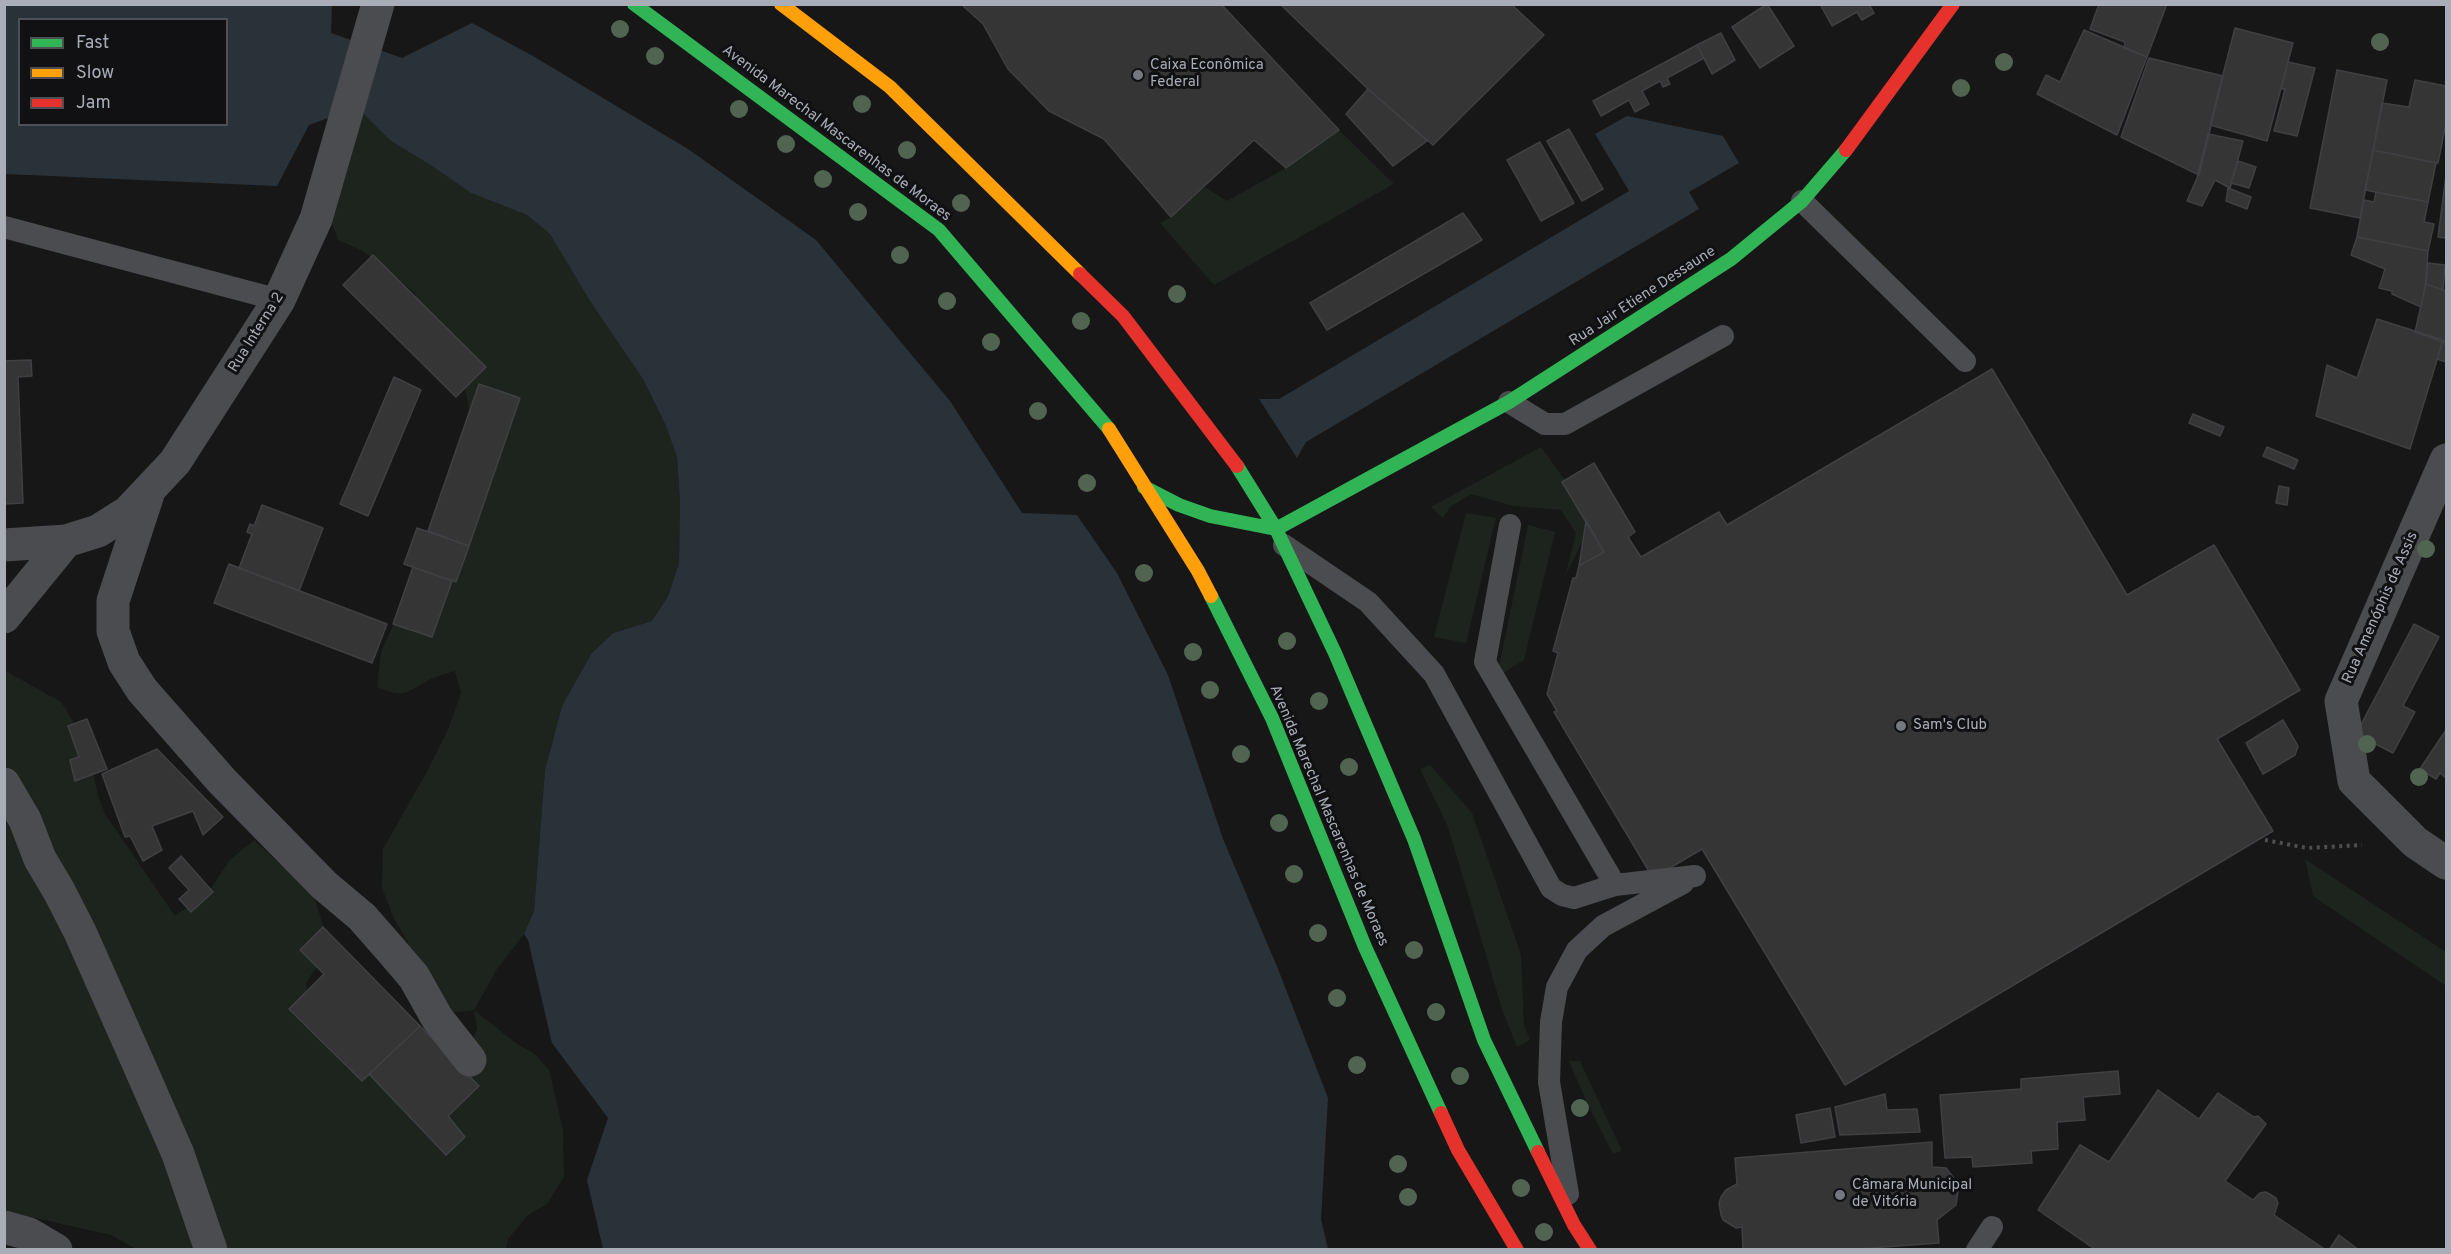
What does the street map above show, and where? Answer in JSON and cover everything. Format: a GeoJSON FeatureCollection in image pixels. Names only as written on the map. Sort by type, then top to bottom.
{"type":"FeatureCollection","features":[{"type":"Feature","properties":{"kind":"main road","name":"Avenida Marechal Mascarenhas de Moraes"},"geometry":{"type":"LineString","coordinates":[[634,4],[939,230],[1106,425],[1198,571],[1272,718],[1365,947],[1458,1150],[1517,1250]]}},
{"type":"Feature","properties":{"kind":"main road"},"geometry":{"type":"LineString","coordinates":[[781,4],[890,87],[1123,316],[1229,453],[1279,537],[1335,653],[1414,839],[1484,1040],[1574,1225],[1590,1250]]}},
{"type":"Feature","properties":{"kind":"main road","name":"Rua Jair Etiene Dessaune"},"geometry":{"type":"LineString","coordinates":[[1279,537],[1509,402],[1731,259],[1802,201],[1853,142],[1953,4]]}},
{"type":"Feature","properties":{"kind":"main road"},"geometry":{"type":"LineString","coordinates":[[1144,487],[1179,505],[1279,537]]}},
{"type":"Feature","properties":{"kind":"street","name":"Rua Interna 2"},"geometry":{"type":"LineString","coordinates":[[4,545],[66,541],[98,531],[128,512],[148,494],[175,462],[279,300],[316,219],[378,4]]}},
{"type":"Feature","properties":{"kind":"street","name":"Rua Amenóphis de Assis"},"geometry":{"type":"LineString","coordinates":[[2446,459],[2341,701],[2354,781],[2415,842],[2446,863]]}},
{"type":"Feature","properties":{"kind":"street"},"geometry":{"type":"LineString","coordinates":[[148,494],[113,601],[113,631],[124,662],[142,690],[222,781],[324,885],[362,917],[391,950],[414,977],[437,1018],[470,1060]]}},
{"type":"Feature","properties":{"kind":"street"},"geometry":{"type":"LineString","coordinates":[[4,616],[66,541]]}},
{"type":"Feature","properties":{"kind":"street"},"geometry":{"type":"LineString","coordinates":[[4,784],[25,820],[40,859],[80,932],[135,1054],[178,1154],[211,1250]]}},
{"type":"Feature","properties":{"kind":"street"},"geometry":{"type":"LineString","coordinates":[[4,1227],[29,1234],[56,1250]]}},
{"type":"Feature","properties":{"kind":"lane"},"geometry":{"type":"LineString","coordinates":[[1802,201],[1965,362]]}},
{"type":"Feature","properties":{"kind":"lane"},"geometry":{"type":"LineString","coordinates":[[4,227],[279,300]]}},
{"type":"Feature","properties":{"kind":"lane"},"geometry":{"type":"LineString","coordinates":[[1509,402],[1545,423],[1565,424],[1723,336]]}},
{"type":"Feature","properties":{"kind":"lane"},"geometry":{"type":"LineString","coordinates":[[1510,525],[1485,662],[1615,885]]}},
{"type":"Feature","properties":{"kind":"lane"},"geometry":{"type":"LineString","coordinates":[[1279,537],[1368,602],[1434,674],[1551,888],[1562,896],[1574,898],[1615,885],[1695,876],[1603,926],[1577,950],[1557,987],[1551,1022],[1549,1082],[1574,1225]]}},
{"type":"Feature","properties":{"kind":"lane"},"geometry":{"type":"LineString","coordinates":[[1977,1250],[1992,1227]]}},
{"type":"Feature","properties":{"kind":"path"},"geometry":{"type":"LineString","coordinates":[[2265,840],[2307,848],[2415,842]]}},
{"type":"Feature","properties":{"kind":"shaded area"},"geometry":{"type":"Polygon","coordinates":[[[5,5],[332,5],[331,33],[402,58],[472,23],[533,56],[688,149],[816,240],[950,401],[1022,513],[1077,515],[1117,573],[1168,675],[1223,839],[1278,969],[1328,1098],[1321,1219],[1328,1249],[603,1249],[587,1180],[608,1118],[552,1043],[528,940],[524,934],[534,911],[545,770],[562,706],[591,654],[613,633],[652,621],[668,596],[679,563],[680,501],[677,457],[666,426],[643,379],[590,301],[550,234],[527,215],[471,193],[391,141],[363,113],[361,106],[309,125],[277,186],[5,174],[5,5]]]}},
{"type":"Feature","properties":{"kind":"shaded area"},"geometry":{"type":"Polygon","coordinates":[[[361,106],[391,141],[471,193],[527,215],[550,234],[590,301],[643,379],[666,426],[677,457],[680,501],[679,563],[668,596],[652,621],[613,633],[591,654],[562,706],[545,770],[534,911],[524,934],[497,969],[474,1010],[458,1012],[427,1009],[400,972],[409,944],[394,919],[382,888],[383,849],[448,730],[461,693],[455,671],[427,681],[404,693],[393,693],[377,687],[381,652],[396,619],[456,537],[473,429],[463,378],[413,291],[363,251],[338,240],[331,220],[361,106]]]}},
{"type":"Feature","properties":{"kind":"shaded area"},"geometry":{"type":"Polygon","coordinates":[[[1627,116],[1723,136],[1739,163],[1689,192],[1699,209],[1306,442],[1297,458],[1259,399],[1279,399],[1629,191],[1595,134],[1627,116]]]}},
{"type":"Feature","properties":{"kind":"shaded area"},"geometry":{"type":"Polygon","coordinates":[[[1339,130],[1394,184],[1214,285],[1160,223],[1171,217],[1205,187],[1227,201],[1286,168],[1339,130]]]}},
{"type":"Feature","properties":{"kind":"shaded area"},"geometry":{"type":"Polygon","coordinates":[[[1541,447],[1568,484],[1591,523],[1565,577],[1576,533],[1561,510],[1513,506],[1471,494],[1450,507],[1443,518],[1431,507],[1541,447]]]}},
{"type":"Feature","properties":{"kind":"shaded area"},"geometry":{"type":"Polygon","coordinates":[[[1466,513],[1496,518],[1466,643],[1434,637],[1466,513]]]}},
{"type":"Feature","properties":{"kind":"shaded area"},"geometry":{"type":"Polygon","coordinates":[[[1528,525],[1555,532],[1524,660],[1497,677],[1528,525]]]}},
{"type":"Feature","properties":{"kind":"shaded area"},"geometry":{"type":"Polygon","coordinates":[[[4,670],[61,702],[87,743],[98,795],[105,814],[175,916],[207,894],[230,860],[254,840],[313,894],[325,931],[322,959],[306,983],[311,1020],[469,1047],[477,1029],[474,1010],[517,1044],[535,1054],[549,1070],[563,1130],[564,1177],[547,1204],[528,1215],[508,1239],[506,1249],[136,1249],[111,1235],[5,1211],[4,670]]]}},
{"type":"Feature","properties":{"kind":"shaded area"},"geometry":{"type":"Polygon","coordinates":[[[1430,765],[1472,813],[1521,955],[1524,1025],[1530,1040],[1517,1047],[1502,1009],[1448,827],[1420,769],[1430,765]]]}},
{"type":"Feature","properties":{"kind":"shaded area"},"geometry":{"type":"Polygon","coordinates":[[[2305,859],[2446,952],[2446,986],[2313,896],[2305,859]]]}},
{"type":"Feature","properties":{"kind":"shaded area"},"geometry":{"type":"Polygon","coordinates":[[[1569,1061],[1580,1061],[1622,1151],[1613,1154],[1569,1061]]]}},
{"type":"Feature","properties":{"kind":"building"},"geometry":{"type":"Polygon","coordinates":[[[961,4],[1221,4],[1339,130],[1286,168],[1254,140],[1171,217],[1104,139],[1049,111],[1008,69],[983,24],[961,4]]]}},
{"type":"Feature","properties":{"kind":"building"},"geometry":{"type":"Polygon","coordinates":[[[1280,4],[1511,4],[1544,35],[1433,145],[1368,89],[1280,4]]]}},
{"type":"Feature","properties":{"kind":"building"},"geometry":{"type":"Polygon","coordinates":[[[1767,4],[1794,46],[1760,68],[1732,27],[1767,4]]]}},
{"type":"Feature","properties":{"kind":"building"},"geometry":{"type":"Polygon","coordinates":[[[1820,4],[1869,4],[1874,13],[1862,20],[1857,12],[1832,26],[1820,4]]]}},
{"type":"Feature","properties":{"kind":"building"},"geometry":{"type":"Polygon","coordinates":[[[2099,4],[2167,4],[2147,57],[2124,48],[2125,42],[2090,29],[2099,4]]]}},
{"type":"Feature","properties":{"kind":"building"},"geometry":{"type":"Polygon","coordinates":[[[2235,28],[2293,43],[2267,141],[2210,125],[2235,28]]]}},
{"type":"Feature","properties":{"kind":"building"},"geometry":{"type":"Polygon","coordinates":[[[2084,30],[2147,57],[2117,135],[2037,94],[2046,75],[2060,82],[2084,30]]]}},
{"type":"Feature","properties":{"kind":"building"},"geometry":{"type":"Polygon","coordinates":[[[1721,33],[1735,60],[1712,74],[1697,45],[1721,33]]]}},
{"type":"Feature","properties":{"kind":"building"},"geometry":{"type":"Polygon","coordinates":[[[1697,45],[1704,58],[1667,78],[1670,84],[1663,87],[1660,81],[1642,91],[1649,104],[1635,112],[1629,100],[1601,116],[1593,101],[1697,45]]]}},
{"type":"Feature","properties":{"kind":"building"},"geometry":{"type":"Polygon","coordinates":[[[2149,58],[2223,76],[2199,175],[2121,137],[2149,58]]]}},
{"type":"Feature","properties":{"kind":"building"},"geometry":{"type":"Polygon","coordinates":[[[2288,62],[2315,68],[2297,136],[2274,131],[2285,89],[2281,89],[2288,62]]]}},
{"type":"Feature","properties":{"kind":"building"},"geometry":{"type":"Polygon","coordinates":[[[2337,70],[2387,80],[2360,218],[2310,208],[2337,70]]]}},
{"type":"Feature","properties":{"kind":"building"},"geometry":{"type":"Polygon","coordinates":[[[2415,80],[2446,86],[2446,123],[2438,163],[2373,150],[2382,103],[2409,107],[2415,80]]]}},
{"type":"Feature","properties":{"kind":"building"},"geometry":{"type":"Polygon","coordinates":[[[1368,89],[1427,141],[1393,166],[1346,114],[1368,89]]]}},
{"type":"Feature","properties":{"kind":"building"},"geometry":{"type":"Polygon","coordinates":[[[1569,129],[1603,189],[1582,201],[1547,141],[1569,129]]]}},
{"type":"Feature","properties":{"kind":"building"},"geometry":{"type":"Polygon","coordinates":[[[2208,134],[2243,141],[2230,188],[2215,180],[2202,206],[2187,201],[2197,178],[2208,134]]]}},
{"type":"Feature","properties":{"kind":"building"},"geometry":{"type":"Polygon","coordinates":[[[1540,142],[1574,203],[1541,221],[1507,160],[1540,142]]]}},
{"type":"Feature","properties":{"kind":"building"},"geometry":{"type":"Polygon","coordinates":[[[2373,150],[2436,163],[2428,202],[2365,190],[2373,150]]]}},
{"type":"Feature","properties":{"kind":"building"},"geometry":{"type":"Polygon","coordinates":[[[2238,161],[2256,167],[2249,188],[2231,183],[2238,161]]]}},
{"type":"Feature","properties":{"kind":"building"},"geometry":{"type":"Polygon","coordinates":[[[2446,175],[2446,238],[2438,237],[2446,175]]]}},
{"type":"Feature","properties":{"kind":"building"},"geometry":{"type":"Polygon","coordinates":[[[2228,188],[2251,197],[2247,209],[2226,201],[2228,188]]]}},
{"type":"Feature","properties":{"kind":"building"},"geometry":{"type":"Polygon","coordinates":[[[2376,192],[2428,202],[2424,222],[2434,224],[2428,251],[2357,237],[2364,200],[2374,202],[2376,192]]]}},
{"type":"Feature","properties":{"kind":"building"},"geometry":{"type":"Polygon","coordinates":[[[1463,213],[1482,240],[1327,330],[1310,303],[1463,213]]]}},
{"type":"Feature","properties":{"kind":"building"},"geometry":{"type":"Polygon","coordinates":[[[2357,237],[2428,251],[2421,307],[2392,294],[2392,291],[2379,288],[2385,269],[2351,255],[2357,237]]]}},
{"type":"Feature","properties":{"kind":"building"},"geometry":{"type":"Polygon","coordinates":[[[373,255],[486,367],[456,397],[343,285],[373,255]]]}},
{"type":"Feature","properties":{"kind":"building"},"geometry":{"type":"Polygon","coordinates":[[[2428,263],[2445,265],[2443,290],[2426,284],[2428,263]]]}},
{"type":"Feature","properties":{"kind":"building"},"geometry":{"type":"Polygon","coordinates":[[[2426,284],[2446,291],[2446,343],[2415,332],[2426,284]]]}},
{"type":"Feature","properties":{"kind":"building"},"geometry":{"type":"Polygon","coordinates":[[[2377,319],[2443,340],[2410,449],[2316,416],[2327,365],[2357,378],[2377,319]]]}},
{"type":"Feature","properties":{"kind":"building"},"geometry":{"type":"Polygon","coordinates":[[[2443,340],[2446,343],[2446,362],[2437,359],[2443,340]]]}},
{"type":"Feature","properties":{"kind":"building"},"geometry":{"type":"Polygon","coordinates":[[[31,360],[32,376],[18,377],[23,503],[4,504],[4,361],[31,360]]]}},
{"type":"Feature","properties":{"kind":"building","name":"Sam's Club"},"geometry":{"type":"Polygon","coordinates":[[[1992,369],[2127,595],[2214,545],[2300,690],[2217,739],[2273,831],[1845,1085],[1702,849],[1653,878],[1554,712],[1557,711],[1547,694],[1558,653],[1553,651],[1573,578],[1576,578],[1579,566],[1604,552],[1562,482],[1594,463],[1635,532],[1628,537],[1641,557],[1719,512],[1727,525],[1992,369]]]}},
{"type":"Feature","properties":{"kind":"building"},"geometry":{"type":"Polygon","coordinates":[[[394,377],[421,390],[368,516],[340,504],[394,377]]]}},
{"type":"Feature","properties":{"kind":"building"},"geometry":{"type":"Polygon","coordinates":[[[479,384],[520,398],[469,546],[428,531],[479,384]]]}},
{"type":"Feature","properties":{"kind":"building"},"geometry":{"type":"Polygon","coordinates":[[[2193,414],[2224,427],[2220,436],[2189,423],[2193,414]]]}},
{"type":"Feature","properties":{"kind":"building"},"geometry":{"type":"Polygon","coordinates":[[[2267,447],[2298,460],[2294,469],[2263,456],[2267,447]]]}},
{"type":"Feature","properties":{"kind":"building"},"geometry":{"type":"Polygon","coordinates":[[[2279,486],[2289,488],[2287,505],[2276,503],[2279,486]]]}},
{"type":"Feature","properties":{"kind":"building"},"geometry":{"type":"Polygon","coordinates":[[[262,505],[323,528],[299,591],[239,568],[252,534],[247,532],[250,524],[254,526],[262,505]]]}},
{"type":"Feature","properties":{"kind":"building"},"geometry":{"type":"Polygon","coordinates":[[[1586,521],[1604,552],[1579,566],[1586,521]]]}},
{"type":"Feature","properties":{"kind":"building"},"geometry":{"type":"Polygon","coordinates":[[[417,528],[469,546],[456,582],[404,564],[417,528]]]}},
{"type":"Feature","properties":{"kind":"building"},"geometry":{"type":"Polygon","coordinates":[[[229,564],[387,624],[372,663],[214,603],[229,564]]]}},
{"type":"Feature","properties":{"kind":"building"},"geometry":{"type":"Polygon","coordinates":[[[413,567],[452,581],[432,637],[393,624],[413,567]]]}},
{"type":"Feature","properties":{"kind":"building"},"geometry":{"type":"Polygon","coordinates":[[[2414,624],[2439,637],[2403,706],[2415,712],[2393,753],[2356,734],[2414,624]]]}},
{"type":"Feature","properties":{"kind":"building"},"geometry":{"type":"Polygon","coordinates":[[[87,719],[107,769],[75,781],[70,760],[79,757],[68,726],[87,719]]]}},
{"type":"Feature","properties":{"kind":"building"},"geometry":{"type":"Polygon","coordinates":[[[2283,720],[2298,746],[2295,755],[2263,774],[2246,743],[2283,720]]]}},
{"type":"Feature","properties":{"kind":"building"},"geometry":{"type":"Polygon","coordinates":[[[2446,730],[2446,778],[2440,773],[2436,779],[2420,769],[2446,730]]]}},
{"type":"Feature","properties":{"kind":"building"},"geometry":{"type":"Polygon","coordinates":[[[157,749],[223,817],[203,835],[193,811],[152,826],[162,850],[143,861],[130,836],[125,837],[102,774],[157,749]]]}},
{"type":"Feature","properties":{"kind":"building"},"geometry":{"type":"Polygon","coordinates":[[[181,856],[213,892],[191,912],[179,899],[189,890],[169,868],[181,856]]]}},
{"type":"Feature","properties":{"kind":"building"},"geometry":{"type":"Polygon","coordinates":[[[323,927],[420,1026],[362,1081],[289,1009],[324,974],[300,950],[323,927]]]}},
{"type":"Feature","properties":{"kind":"building"},"geometry":{"type":"Polygon","coordinates":[[[420,1026],[479,1086],[448,1116],[465,1137],[446,1155],[369,1074],[420,1026]]]}},
{"type":"Feature","properties":{"kind":"building"},"geometry":{"type":"Polygon","coordinates":[[[2118,1071],[2120,1094],[2083,1097],[2085,1120],[2057,1122],[2058,1149],[2031,1151],[2032,1163],[1973,1167],[1972,1157],[1945,1158],[1940,1095],[2021,1089],[2021,1079],[2118,1071]]]}},
{"type":"Feature","properties":{"kind":"building"},"geometry":{"type":"Polygon","coordinates":[[[2158,1090],[2199,1119],[2218,1093],[2254,1117],[2258,1116],[2266,1124],[2225,1181],[2253,1200],[2260,1193],[2266,1192],[2276,1198],[2278,1203],[2274,1215],[2326,1250],[2096,1250],[2038,1210],[2080,1145],[2109,1162],[2158,1090]]]}},
{"type":"Feature","properties":{"kind":"building"},"geometry":{"type":"Polygon","coordinates":[[[1885,1094],[1887,1110],[1917,1109],[1920,1132],[1840,1135],[1835,1107],[1885,1094]]]}},
{"type":"Feature","properties":{"kind":"building"},"geometry":{"type":"Polygon","coordinates":[[[1830,1108],[1835,1137],[1801,1143],[1796,1115],[1830,1108]]]}},
{"type":"Feature","properties":{"kind":"building","name":"Câmara Municipal de Vitória"},"geometry":{"type":"Polygon","coordinates":[[[1932,1142],[1932,1167],[1946,1168],[1959,1185],[1956,1205],[1937,1220],[1939,1243],[1844,1250],[1743,1250],[1742,1227],[1736,1228],[1723,1220],[1721,1215],[1719,1203],[1721,1197],[1726,1190],[1737,1184],[1735,1158],[1932,1142]]]}},
{"type":"Feature","properties":{"kind":"building"},"geometry":{"type":"Polygon","coordinates":[[[2339,1235],[2359,1250],[2329,1250],[2339,1235]]]}},
{"type":"Feature","properties":{"kind":"traffic: fast"},"geometry":{"type":"LineString","coordinates":[[634,4],[939,230],[1109,429]]}},
{"type":"Feature","properties":{"kind":"traffic: fast"},"geometry":{"type":"LineString","coordinates":[[1144,487],[1179,505],[1210,516],[1276,529],[1509,402],[1731,259],[1802,201],[1846,150]]}},
{"type":"Feature","properties":{"kind":"traffic: fast"},"geometry":{"type":"LineString","coordinates":[[1237,466],[1276,529],[1335,653],[1414,839],[1484,1040],[1538,1152]]}},
{"type":"Feature","properties":{"kind":"traffic: fast"},"geometry":{"type":"LineString","coordinates":[[1211,596],[1272,718],[1365,947],[1441,1113]]}},
{"type":"Feature","properties":{"kind":"traffic: slow"},"geometry":{"type":"LineString","coordinates":[[781,4],[890,87],[1080,274]]}},
{"type":"Feature","properties":{"kind":"traffic: slow"},"geometry":{"type":"LineString","coordinates":[[1109,429],[1198,571],[1211,596]]}},
{"type":"Feature","properties":{"kind":"traffic: jam"},"geometry":{"type":"LineString","coordinates":[[1846,150],[1953,4]]}},
{"type":"Feature","properties":{"kind":"traffic: jam"},"geometry":{"type":"LineString","coordinates":[[1080,274],[1123,316],[1237,466]]}},
{"type":"Feature","properties":{"kind":"traffic: jam"},"geometry":{"type":"LineString","coordinates":[[1441,1113],[1458,1150],[1517,1250]]}},
{"type":"Feature","properties":{"kind":"traffic: jam"},"geometry":{"type":"LineString","coordinates":[[1538,1152],[1574,1225],[1590,1250]]}},
{"type":"Feature","properties":{"kind":"place","name":"Caixa Econômica Federal"},"geometry":{"type":"Point","coordinates":[1138,75]}},
{"type":"Feature","properties":{"kind":"place","name":"Sam's Club"},"geometry":{"type":"Point","coordinates":[1901,726]}},
{"type":"Feature","properties":{"kind":"place","name":"Câmara Municipal de Vitória"},"geometry":{"type":"Point","coordinates":[1840,1195]}}]}
